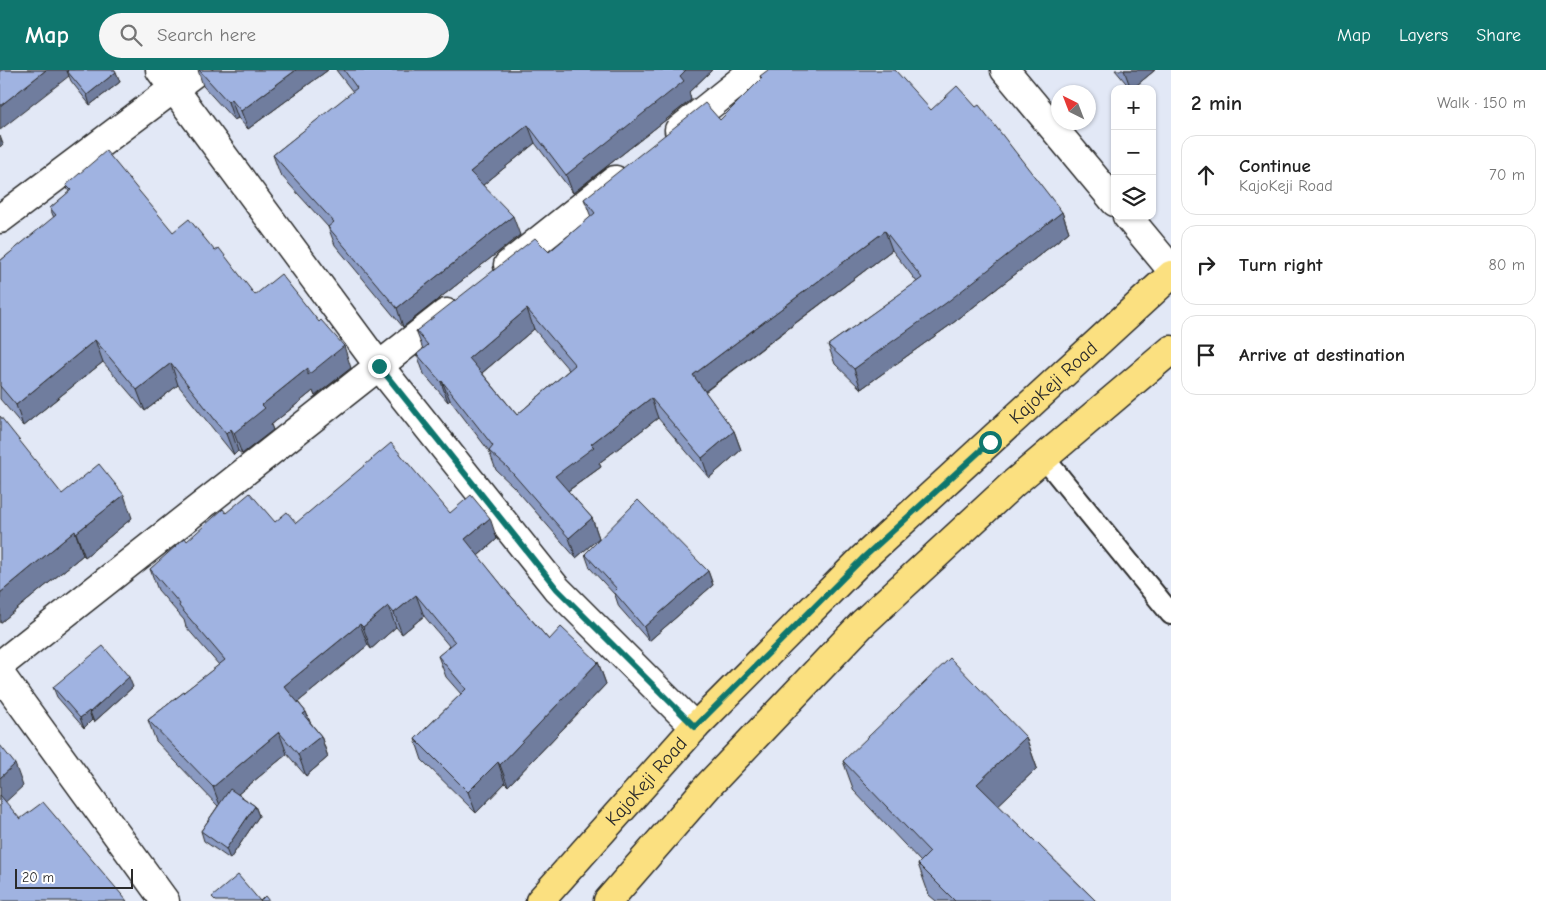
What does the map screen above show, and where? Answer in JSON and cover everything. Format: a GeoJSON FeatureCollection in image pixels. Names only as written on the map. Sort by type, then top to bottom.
{"type":"FeatureCollection","features":[{"type":"Feature","properties":{"kind":"main road","name":"KajoKeji Road"},"geometry":{"type":"LineString","coordinates":[[540,901],[695,727],[862,559],[1171,275]]}},
{"type":"Feature","properties":{"kind":"main road"},"geometry":{"type":"LineString","coordinates":[[608,901],[708,786],[864,622],[1014,483],[1171,350]]}},
{"type":"Feature","properties":{"kind":"street"},"geometry":{"type":"LineString","coordinates":[[0,219],[167,80],[198,70]]}},
{"type":"Feature","properties":{"kind":"street"},"geometry":{"type":"LineString","coordinates":[[663,143],[754,70]]}},
{"type":"Feature","properties":{"kind":"street"},"geometry":{"type":"LineString","coordinates":[[1004,70],[1111,197]]}},
{"type":"Feature","properties":{"kind":"street"},"geometry":{"type":"LineString","coordinates":[[167,80],[379,366],[557,589],[695,727]]}},
{"type":"Feature","properties":{"kind":"street"},"geometry":{"type":"LineString","coordinates":[[486,282],[632,167]]}},
{"type":"Feature","properties":{"kind":"street"},"geometry":{"type":"LineString","coordinates":[[1130,220],[1171,269]]}},
{"type":"Feature","properties":{"kind":"street"},"geometry":{"type":"LineString","coordinates":[[0,665],[463,300]]}},
{"type":"Feature","properties":{"kind":"street"},"geometry":{"type":"LineString","coordinates":[[0,674],[165,901]]}},
{"type":"Feature","properties":{"kind":"lane"},"geometry":{"type":"LineString","coordinates":[[1044,458],[1171,614]]}},
{"type":"Feature","properties":{"kind":"building"},"geometry":{"type":"Polygon","coordinates":[[[0,70],[46,70],[0,106],[0,70]]]}},
{"type":"Feature","properties":{"kind":"building"},"geometry":{"type":"Polygon","coordinates":[[[68,70],[115,70],[116,72],[87,95],[68,70]]]}},
{"type":"Feature","properties":{"kind":"building"},"geometry":{"type":"Polygon","coordinates":[[[199,70],[296,70],[241,111],[231,99],[228,102],[199,70]]]}},
{"type":"Feature","properties":{"kind":"building"},"geometry":{"type":"Polygon","coordinates":[[[344,70],[686,70],[680,76],[684,81],[566,175],[528,125],[470,172],[513,216],[397,308],[328,227],[334,222],[273,155],[357,88],[344,70]]]}},
{"type":"Feature","properties":{"kind":"building"},"geometry":{"type":"Polygon","coordinates":[[[768,70],[895,70],[931,110],[957,86],[976,107],[979,105],[1062,212],[946,303],[854,369],[828,345],[922,278],[885,231],[693,375],[734,431],[702,458],[651,398],[591,444],[594,447],[555,476],[592,518],[569,538],[507,467],[489,451],[493,446],[442,381],[417,354],[428,345],[416,331],[535,238],[549,252],[595,213],[584,199],[705,103],[720,120],[762,78],[760,76],[768,70]],[[527,309],[469,358],[517,415],[575,365],[527,309]]]}},
{"type":"Feature","properties":{"kind":"building"},"geometry":{"type":"Polygon","coordinates":[[[106,151],[173,232],[189,219],[215,251],[219,248],[255,295],[281,274],[319,322],[321,320],[344,346],[308,375],[308,368],[262,405],[265,408],[234,433],[231,429],[226,434],[171,363],[137,390],[95,340],[16,405],[0,386],[0,261],[56,215],[50,208],[71,190],[66,185],[106,151]]]}},
{"type":"Feature","properties":{"kind":"building"},"geometry":{"type":"Polygon","coordinates":[[[0,416],[62,494],[99,464],[124,495],[76,533],[75,531],[0,593],[0,416]]]}},
{"type":"Feature","properties":{"kind":"building"},"geometry":{"type":"Polygon","coordinates":[[[391,443],[450,513],[471,495],[490,518],[465,539],[549,640],[561,627],[598,662],[500,765],[498,762],[468,792],[415,739],[466,689],[438,656],[455,642],[416,595],[394,613],[388,606],[363,627],[360,624],[284,686],[306,712],[303,714],[321,736],[298,754],[279,732],[213,787],[148,720],[225,660],[150,569],[185,538],[187,541],[223,509],[226,513],[250,493],[275,522],[287,512],[296,523],[391,443]]]}},
{"type":"Feature","properties":{"kind":"building"},"geometry":{"type":"Polygon","coordinates":[[[638,500],[708,571],[644,627],[614,592],[617,589],[585,554],[638,500]]]}},
{"type":"Feature","properties":{"kind":"building"},"geometry":{"type":"Polygon","coordinates":[[[103,646],[129,677],[90,712],[80,718],[53,687],[103,646]]]}},
{"type":"Feature","properties":{"kind":"building"},"geometry":{"type":"Polygon","coordinates":[[[950,658],[1026,737],[977,784],[1096,901],[955,901],[918,864],[930,852],[843,761],[950,658]]]}},
{"type":"Feature","properties":{"kind":"building"},"geometry":{"type":"Polygon","coordinates":[[[0,745],[15,764],[0,778],[0,745]]]}},
{"type":"Feature","properties":{"kind":"building"},"geometry":{"type":"Polygon","coordinates":[[[230,789],[255,806],[226,849],[201,831],[230,789]]]}},
{"type":"Feature","properties":{"kind":"building"},"geometry":{"type":"Polygon","coordinates":[[[0,795],[20,819],[43,802],[127,901],[0,901],[0,795]]]}},
{"type":"Feature","properties":{"kind":"building"},"geometry":{"type":"Polygon","coordinates":[[[238,875],[260,901],[216,901],[212,897],[238,875]]]}},
{"type":"Feature","properties":{"kind":"building"},"geometry":{"type":"Polygon","coordinates":[[[265,896],[269,901],[260,901],[265,896]]]}},
{"type":"Feature","properties":{"kind":"route"},"geometry":{"type":"LineString","coordinates":[[379,366],[557,589],[695,727],[862,559],[990,442]]}}]}
